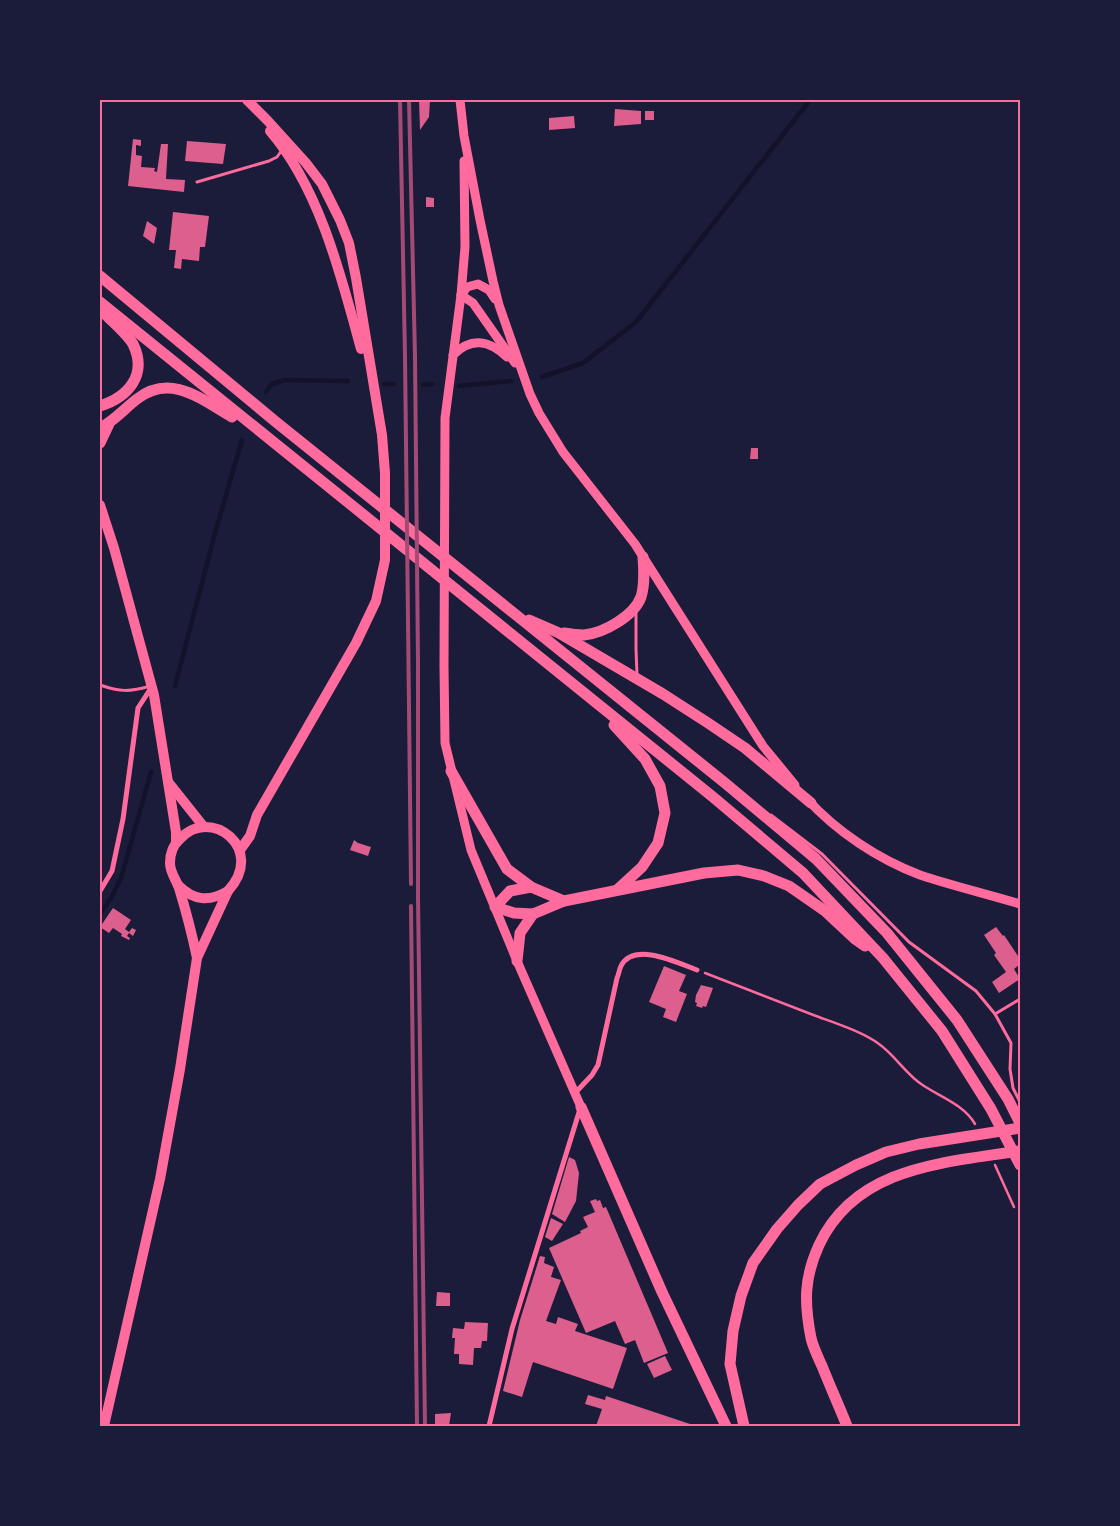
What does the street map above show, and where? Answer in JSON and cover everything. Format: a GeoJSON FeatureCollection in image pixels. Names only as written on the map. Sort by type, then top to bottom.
{"type":"FeatureCollection","features":[{"type":"Feature","properties":{"kind":"highway"},"geometry":{"type":"LineString","coordinates":[[100,276],[276,422],[725,783],[816,859],[887,933],[957,1020],[1008,1098],[1020,1123]]}},
{"type":"Feature","properties":{"kind":"highway"},"geometry":{"type":"LineString","coordinates":[[100,302],[713,797],[803,873],[883,958],[942,1031],[991,1109],[1020,1165]]}},
{"type":"Feature","properties":{"kind":"highway"},"geometry":{"type":"LineString","coordinates":[[100,309],[132,343],[138,362],[136,380],[125,394],[112,402],[100,406]]}},
{"type":"Feature","properties":{"kind":"highway"},"geometry":{"type":"LineString","coordinates":[[100,443],[104,426],[138,398],[155,390],[173,388],[191,392],[269,440]]}},
{"type":"Feature","properties":{"kind":"highway"},"geometry":{"type":"LineString","coordinates":[[559,633],[584,635],[609,628],[623,619],[636,606],[641,596],[643,557]]}},
{"type":"Feature","properties":{"kind":"highway"},"geometry":{"type":"LineString","coordinates":[[516,614],[559,633],[701,718],[745,748],[811,803]]}},
{"type":"Feature","properties":{"kind":"highway"},"geometry":{"type":"LineString","coordinates":[[584,693],[645,758],[660,786],[665,813],[658,843],[642,867],[617,890]]}},
{"type":"Feature","properties":{"kind":"highway"},"geometry":{"type":"LineString","coordinates":[[451,771],[507,869],[530,887],[564,901]]}},
{"type":"Feature","properties":{"kind":"highway"},"geometry":{"type":"LineString","coordinates":[[495,907],[533,914],[564,901],[704,873],[738,870],[764,876],[788,886],[825,911],[855,939],[883,958]]}},
{"type":"Feature","properties":{"kind":"highway"},"geometry":{"type":"LineString","coordinates":[[495,907],[510,892],[530,887]]}},
{"type":"Feature","properties":{"kind":"highway"},"geometry":{"type":"LineString","coordinates":[[517,961],[520,933],[533,914]]}},
{"type":"Feature","properties":{"kind":"highway"},"geometry":{"type":"LineString","coordinates":[[581,1107],[662,1292],[726,1426]]}},
{"type":"Feature","properties":{"kind":"highway"},"geometry":{"type":"LineString","coordinates":[[744,1426],[730,1364],[733,1331],[741,1296],[753,1263],[777,1229],[820,1184],[886,1152],[919,1144],[1020,1128]]}},
{"type":"Feature","properties":{"kind":"highway"},"geometry":{"type":"LineString","coordinates":[[847,1426],[811,1340],[806,1303],[807,1280],[814,1257],[825,1232],[842,1210],[862,1193],[902,1174],[925,1166],[1020,1151]]}},
{"type":"Feature","properties":{"kind":"main road"},"geometry":{"type":"LineString","coordinates":[[242,100],[283,149],[310,193],[347,299],[376,403]]}},
{"type":"Feature","properties":{"kind":"main road"},"geometry":{"type":"LineString","coordinates":[[240,850],[250,836],[256,815],[356,643],[376,601],[385,560],[385,456],[349,243],[322,184],[306,163],[247,100]]}},
{"type":"Feature","properties":{"kind":"main road"},"geometry":{"type":"LineString","coordinates":[[460,100],[464,136],[499,305],[530,394],[539,413],[564,452],[621,525],[643,557],[763,746],[811,803],[832,823],[868,849],[920,874],[1020,904]]}},
{"type":"Feature","properties":{"kind":"main road"},"geometry":{"type":"LineString","coordinates":[[464,136],[465,247],[461,295],[445,418],[445,744],[471,850],[581,1107]]}},
{"type":"Feature","properties":{"kind":"main road"},"geometry":{"type":"LineString","coordinates":[[461,295],[467,288],[478,284],[489,290],[499,305]]}},
{"type":"Feature","properties":{"kind":"main road"},"geometry":{"type":"LineString","coordinates":[[461,295],[473,303],[522,374]]}},
{"type":"Feature","properties":{"kind":"main road"},"geometry":{"type":"LineString","coordinates":[[453,356],[460,348],[471,343],[481,342],[490,344],[505,355],[522,374]]}},
{"type":"Feature","properties":{"kind":"main road"},"geometry":{"type":"LineString","coordinates":[[100,505],[114,548],[152,686],[176,832],[176,843]]}},
{"type":"Feature","properties":{"kind":"main road"},"geometry":{"type":"LineString","coordinates":[[168,782],[204,827]]}},
{"type":"Feature","properties":{"kind":"main road"},"geometry":{"type":"LineString","coordinates":[[204,827],[216,828],[234,840],[240,850],[241,872],[236,882],[219,897],[208,899],[196,898],[186,893],[172,875],[171,853],[183,835],[193,829],[204,827]]}},
{"type":"Feature","properties":{"kind":"main road"},"geometry":{"type":"LineString","coordinates":[[178,885],[197,958]]}},
{"type":"Feature","properties":{"kind":"main road"},"geometry":{"type":"LineString","coordinates":[[104,1426],[160,1180],[197,958],[228,891]]}},
{"type":"Feature","properties":{"kind":"street"},"geometry":{"type":"LineString","coordinates":[[100,891],[112,871],[123,819],[138,708],[152,686]]}},
{"type":"Feature","properties":{"kind":"street"},"geometry":{"type":"LineString","coordinates":[[575,1093],[588,1080],[598,1064],[621,966],[634,954],[662,957],[697,970]]}},
{"type":"Feature","properties":{"kind":"street"},"geometry":{"type":"LineString","coordinates":[[489,1426],[512,1329],[581,1107]]}},
{"type":"Feature","properties":{"kind":"lane"},"geometry":{"type":"LineString","coordinates":[[197,182],[270,161],[283,149]]}},
{"type":"Feature","properties":{"kind":"lane"},"geometry":{"type":"LineString","coordinates":[[636,606],[637,678]]}},
{"type":"Feature","properties":{"kind":"lane"},"geometry":{"type":"LineString","coordinates":[[100,685],[115,690],[133,691],[152,686]]}},
{"type":"Feature","properties":{"kind":"lane"},"geometry":{"type":"LineString","coordinates":[[725,783],[782,822],[822,854],[909,942],[976,991],[995,1014],[1010,1043],[1010,1069],[1013,1088],[1020,1102]]}},
{"type":"Feature","properties":{"kind":"lane"},"geometry":{"type":"LineString","coordinates":[[995,1014],[1020,999]]}},
{"type":"Feature","properties":{"kind":"path"},"geometry":{"type":"LineString","coordinates":[[697,970],[867,1037],[891,1054],[923,1086],[963,1110],[974,1122],[978,1130]]}},
{"type":"Feature","properties":{"kind":"path"},"geometry":{"type":"LineString","coordinates":[[993,1163],[1014,1207]]}},
{"type":"Feature","properties":{"kind":"building"},"geometry":{"type":"Polygon","coordinates":[[[419,100],[430,100],[429,117],[420,130],[419,100]]]}},
{"type":"Feature","properties":{"kind":"building"},"geometry":{"type":"Polygon","coordinates":[[[615,109],[641,111],[641,124],[614,126],[615,109]]]}},
{"type":"Feature","properties":{"kind":"building"},"geometry":{"type":"Polygon","coordinates":[[[645,111],[654,111],[654,120],[645,120],[645,111]]]}},
{"type":"Feature","properties":{"kind":"building"},"geometry":{"type":"Polygon","coordinates":[[[574,116],[575,128],[549,130],[549,118],[574,116]]]}},
{"type":"Feature","properties":{"kind":"building"},"geometry":{"type":"Polygon","coordinates":[[[133,139],[141,140],[141,146],[136,145],[136,155],[142,156],[141,167],[155,168],[154,171],[157,172],[161,144],[168,144],[166,179],[185,180],[184,192],[128,186],[133,139]]]}},
{"type":"Feature","properties":{"kind":"building"},"geometry":{"type":"Polygon","coordinates":[[[187,141],[226,144],[223,164],[185,161],[187,141]]]}},
{"type":"Feature","properties":{"kind":"building"},"geometry":{"type":"Polygon","coordinates":[[[426,197],[434,198],[434,207],[426,207],[426,197]]]}},
{"type":"Feature","properties":{"kind":"building"},"geometry":{"type":"Polygon","coordinates":[[[173,212],[209,216],[205,247],[200,247],[199,261],[182,259],[181,269],[174,268],[176,250],[169,250],[173,212]]]}},
{"type":"Feature","properties":{"kind":"building"},"geometry":{"type":"Polygon","coordinates":[[[147,221],[157,228],[154,244],[143,236],[147,221]]]}},
{"type":"Feature","properties":{"kind":"building"},"geometry":{"type":"Polygon","coordinates":[[[751,448],[758,448],[758,459],[750,459],[751,448]]]}},
{"type":"Feature","properties":{"kind":"building"},"geometry":{"type":"Polygon","coordinates":[[[354,840],[371,847],[368,856],[350,850],[354,840]]]}},
{"type":"Feature","properties":{"kind":"building"},"geometry":{"type":"Polygon","coordinates":[[[113,908],[131,920],[125,929],[129,932],[132,928],[136,930],[133,936],[129,933],[127,936],[130,938],[129,940],[121,936],[122,934],[113,928],[109,933],[100,927],[113,908]]]}},
{"type":"Feature","properties":{"kind":"building"},"geometry":{"type":"Polygon","coordinates":[[[996,927],[1004,935],[1020,959],[1020,964],[1014,969],[1020,979],[999,993],[992,982],[1006,972],[994,955],[996,953],[984,935],[996,927]]]}},
{"type":"Feature","properties":{"kind":"building"},"geometry":{"type":"Polygon","coordinates":[[[664,966],[686,975],[679,991],[687,994],[676,1022],[663,1017],[666,1009],[649,1002],[664,966]]]}},
{"type":"Feature","properties":{"kind":"building"},"geometry":{"type":"Polygon","coordinates":[[[701,985],[713,988],[706,1007],[703,1006],[702,1008],[696,1006],[697,1003],[695,1002],[701,985]]]}},
{"type":"Feature","properties":{"kind":"building"},"geometry":{"type":"Polygon","coordinates":[[[569,1157],[575,1160],[579,1173],[576,1201],[565,1222],[552,1214],[569,1157]]]}},
{"type":"Feature","properties":{"kind":"building"},"geometry":{"type":"Polygon","coordinates":[[[596,1199],[597,1201],[600,1200],[603,1208],[606,1207],[668,1353],[644,1363],[635,1340],[625,1344],[615,1321],[586,1333],[549,1248],[581,1233],[580,1231],[588,1227],[583,1217],[595,1212],[590,1201],[596,1199]]]}},
{"type":"Feature","properties":{"kind":"building"},"geometry":{"type":"Polygon","coordinates":[[[551,1218],[563,1224],[552,1241],[545,1237],[551,1218]]]}},
{"type":"Feature","properties":{"kind":"building"},"geometry":{"type":"Polygon","coordinates":[[[540,1256],[545,1257],[544,1263],[554,1267],[551,1277],[561,1280],[546,1321],[556,1324],[558,1317],[578,1324],[575,1331],[627,1348],[613,1389],[533,1362],[522,1397],[503,1391],[520,1320],[540,1256]]]}},
{"type":"Feature","properties":{"kind":"building"},"geometry":{"type":"Polygon","coordinates":[[[437,1292],[450,1293],[450,1306],[436,1306],[437,1292]]]}},
{"type":"Feature","properties":{"kind":"building"},"geometry":{"type":"Polygon","coordinates":[[[465,1322],[488,1323],[487,1341],[482,1341],[481,1348],[474,1348],[473,1365],[459,1364],[459,1354],[454,1354],[455,1338],[452,1338],[453,1328],[464,1329],[465,1322]]]}},
{"type":"Feature","properties":{"kind":"building"},"geometry":{"type":"Polygon","coordinates":[[[665,1356],[672,1370],[654,1378],[647,1364],[665,1356]]]}},
{"type":"Feature","properties":{"kind":"building"},"geometry":{"type":"Polygon","coordinates":[[[588,1395],[605,1400],[606,1396],[696,1426],[596,1426],[602,1409],[585,1404],[588,1395]]]}},
{"type":"Feature","properties":{"kind":"building"},"geometry":{"type":"Polygon","coordinates":[[[451,1413],[449,1426],[435,1426],[435,1414],[451,1413]]]}},
{"type":"Feature","properties":{"kind":"waterway"},"geometry":{"type":"LineString","coordinates":[[542,377],[583,363],[636,322],[810,100]]}},
{"type":"Feature","properties":{"kind":"waterway"},"geometry":{"type":"LineString","coordinates":[[266,392],[272,384],[285,380],[348,381]]}},
{"type":"Feature","properties":{"kind":"waterway"},"geometry":{"type":"LineString","coordinates":[[459,386],[511,381]]}},
{"type":"Feature","properties":{"kind":"waterway"},"geometry":{"type":"LineString","coordinates":[[384,384],[394,384]]}},
{"type":"Feature","properties":{"kind":"waterway"},"geometry":{"type":"LineString","coordinates":[[423,385],[432,384]]}},
{"type":"Feature","properties":{"kind":"waterway"},"geometry":{"type":"LineString","coordinates":[[175,686],[215,533],[242,440]]}},
{"type":"Feature","properties":{"kind":"waterway"},"geometry":{"type":"LineString","coordinates":[[100,914],[121,878],[151,772]]}},
{"type":"Feature","properties":{"kind":"railway"},"geometry":{"type":"LineString","coordinates":[[400,100],[411,884]]}},
{"type":"Feature","properties":{"kind":"railway"},"geometry":{"type":"LineString","coordinates":[[409,100],[415,356],[418,897],[425,1426]]}},
{"type":"Feature","properties":{"kind":"railway"},"geometry":{"type":"LineString","coordinates":[[411,906],[417,1426]]}}]}
